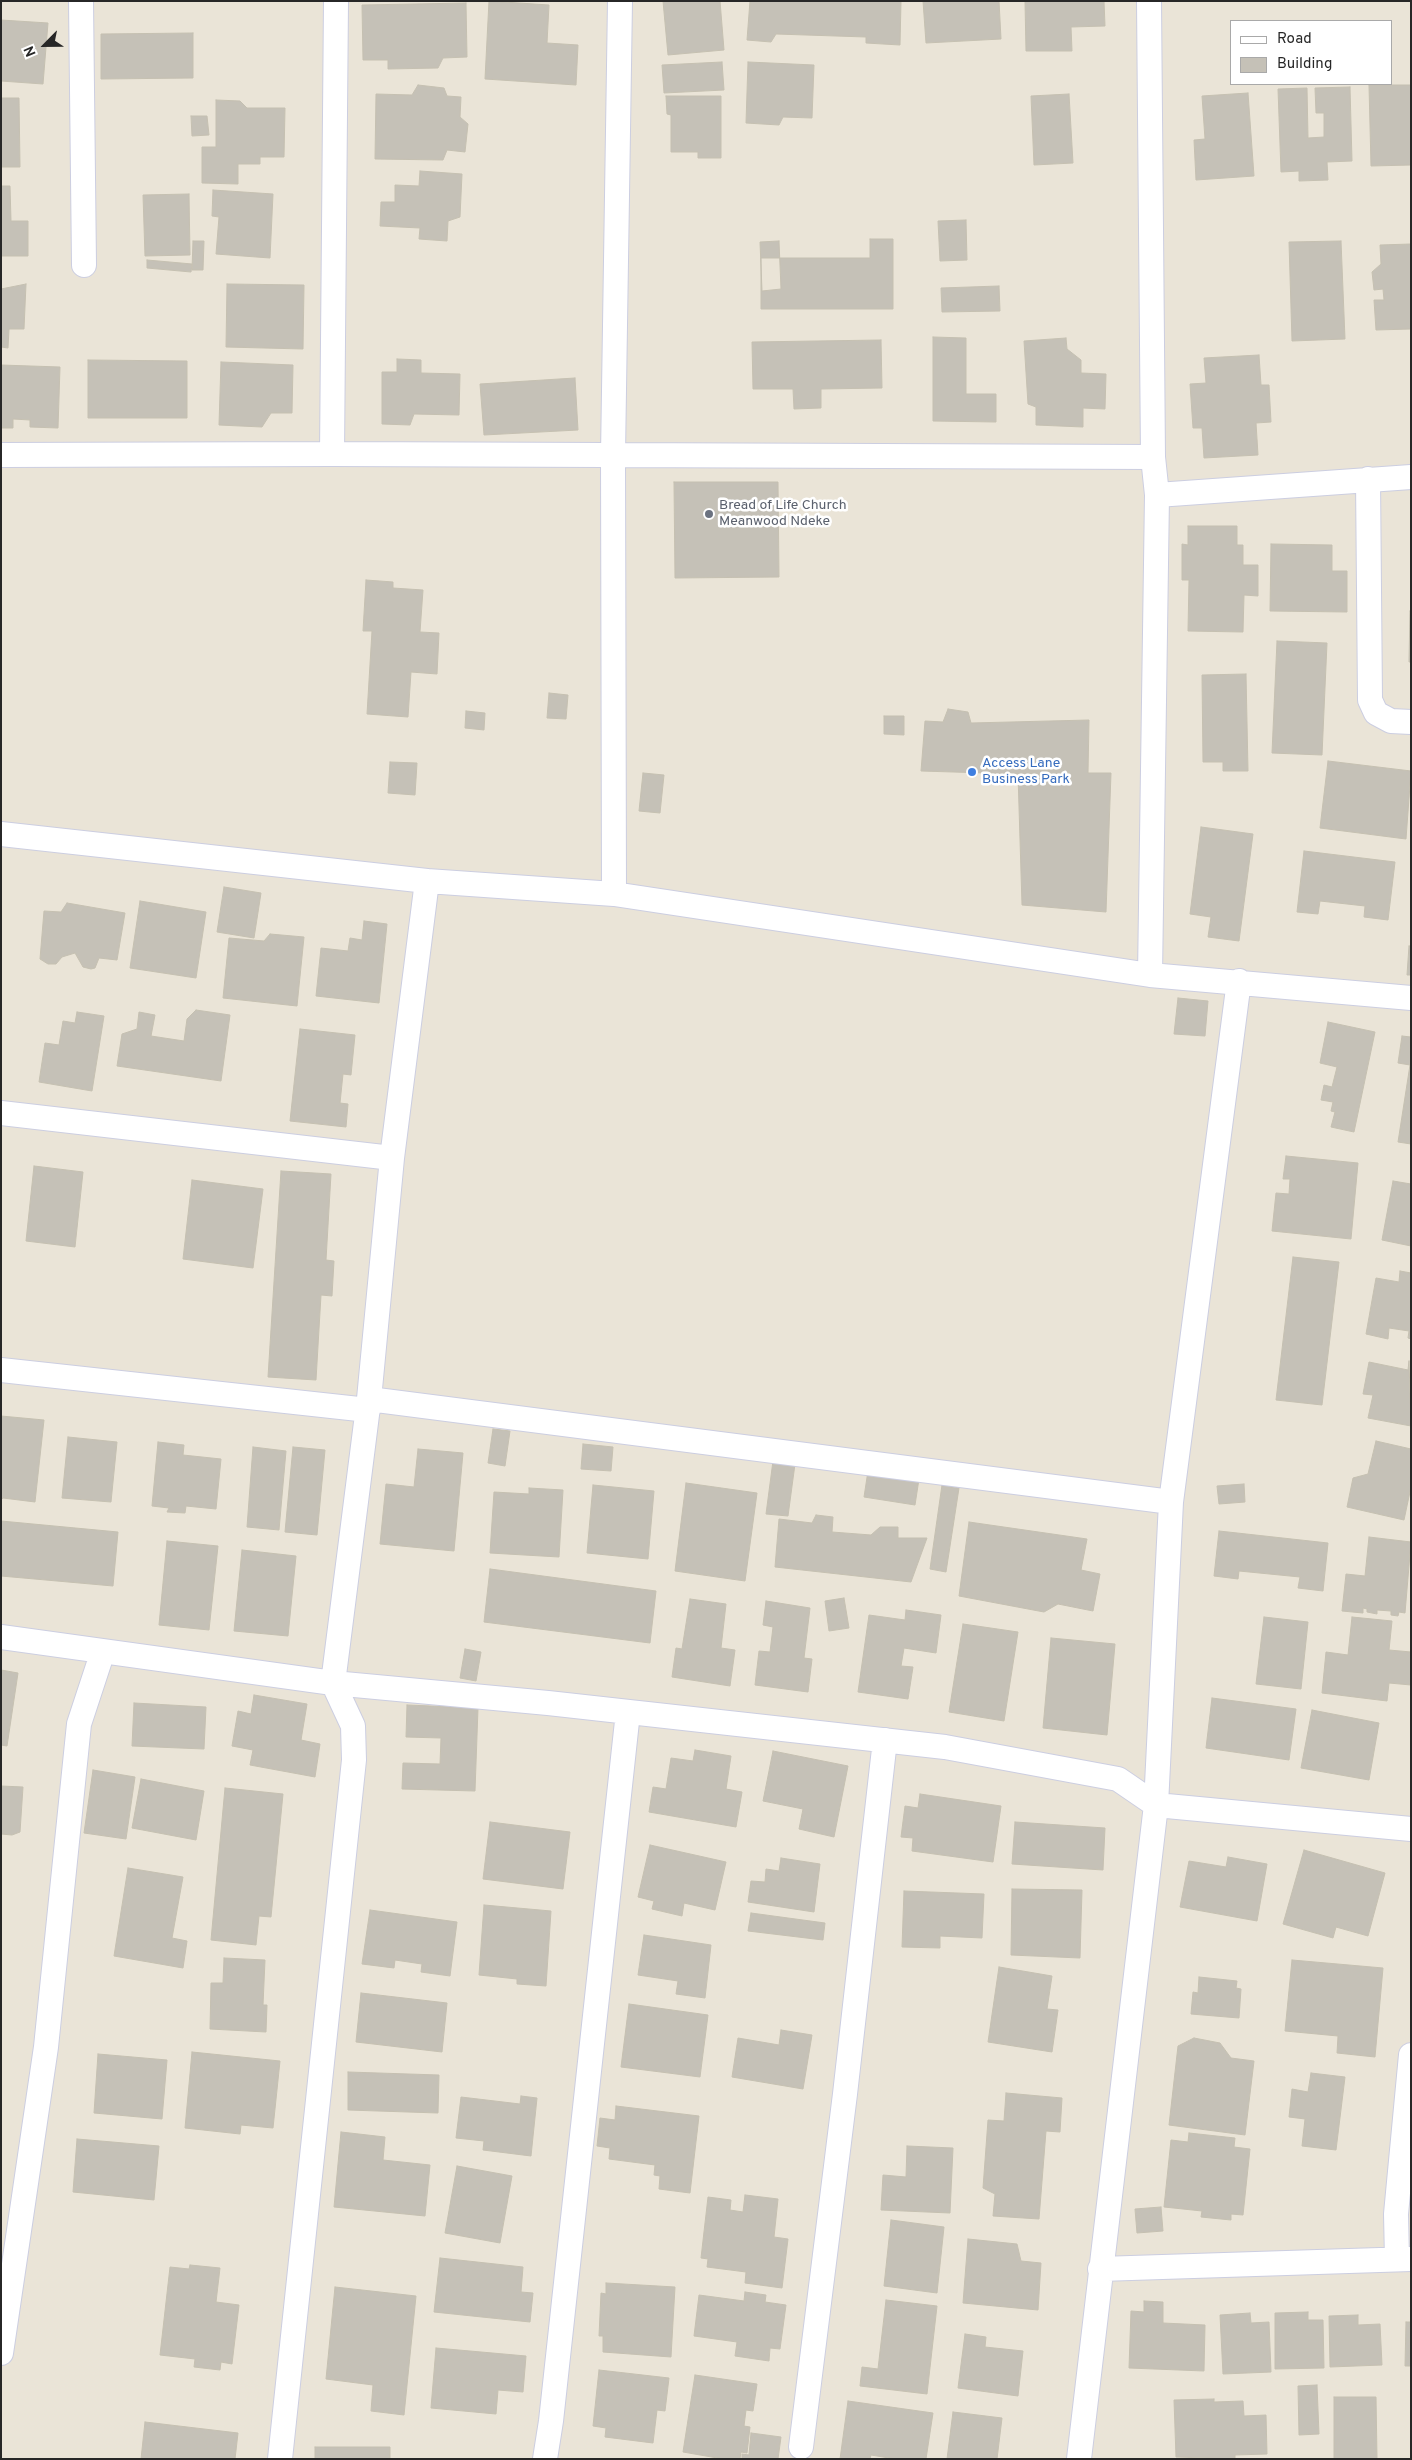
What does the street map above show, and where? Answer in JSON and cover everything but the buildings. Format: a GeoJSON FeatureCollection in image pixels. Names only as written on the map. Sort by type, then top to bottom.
{"type":"FeatureCollection","features":[{"type":"Feature","properties":{"kind":"street"},"geometry":{"type":"LineString","coordinates":[[81,1],[84,265]]}},
{"type":"Feature","properties":{"kind":"street"},"geometry":{"type":"LineString","coordinates":[[332,454],[336,1]]}},
{"type":"Feature","properties":{"kind":"street"},"geometry":{"type":"LineString","coordinates":[[614,894],[613,455],[620,1]]}},
{"type":"Feature","properties":{"kind":"street"},"geometry":{"type":"LineString","coordinates":[[1149,1],[1153,457],[1157,494],[1150,975]]}},
{"type":"Feature","properties":{"kind":"street"},"geometry":{"type":"LineString","coordinates":[[1,455],[332,454],[1153,457]]}},
{"type":"Feature","properties":{"kind":"street"},"geometry":{"type":"LineString","coordinates":[[1157,494],[1411,477]]}},
{"type":"Feature","properties":{"kind":"street"},"geometry":{"type":"LineString","coordinates":[[1368,479],[1370,700],[1376,713],[1391,721],[1411,722]]}},
{"type":"Feature","properties":{"kind":"street"},"geometry":{"type":"LineString","coordinates":[[1,834],[427,881],[614,894],[1150,975],[1239,981],[1411,998]]}},
{"type":"Feature","properties":{"kind":"street"},"geometry":{"type":"LineString","coordinates":[[280,2459],[354,1760],[353,1726],[333,1683],[368,1405],[392,1158],[427,881]]}},
{"type":"Feature","properties":{"kind":"street"},"geometry":{"type":"LineString","coordinates":[[1079,2459],[1100,2268],[1156,1806],[1171,1502],[1239,981]]}},
{"type":"Feature","properties":{"kind":"street"},"geometry":{"type":"LineString","coordinates":[[1,1113],[392,1158]]}},
{"type":"Feature","properties":{"kind":"street"},"geometry":{"type":"LineString","coordinates":[[1,1370],[368,1405],[1171,1502]]}},
{"type":"Feature","properties":{"kind":"street"},"geometry":{"type":"LineString","coordinates":[[1,1637],[333,1683],[628,1712],[945,1747],[1118,1779],[1156,1806],[1411,1829]]}},
{"type":"Feature","properties":{"kind":"street"},"geometry":{"type":"LineString","coordinates":[[1,2353],[46,2047],[79,1724],[103,1651]]}},
{"type":"Feature","properties":{"kind":"street"},"geometry":{"type":"LineString","coordinates":[[545,2459],[552,2411],[628,1712]]}},
{"type":"Feature","properties":{"kind":"street"},"geometry":{"type":"LineString","coordinates":[[801,2447],[845,2094],[884,1740]]}},
{"type":"Feature","properties":{"kind":"street"},"geometry":{"type":"LineString","coordinates":[[1100,2268],[1404,2259],[1396,2214],[1411,2055]]}},
{"type":"Feature","properties":{"kind":"place","name":"Bread of Life Church Meanwood Ndeke"},"geometry":{"type":"Point","coordinates":[709,514]}},
{"type":"Feature","properties":{"kind":"place","name":"Access Lane Business Park"},"geometry":{"type":"Point","coordinates":[972,772]}}]}
